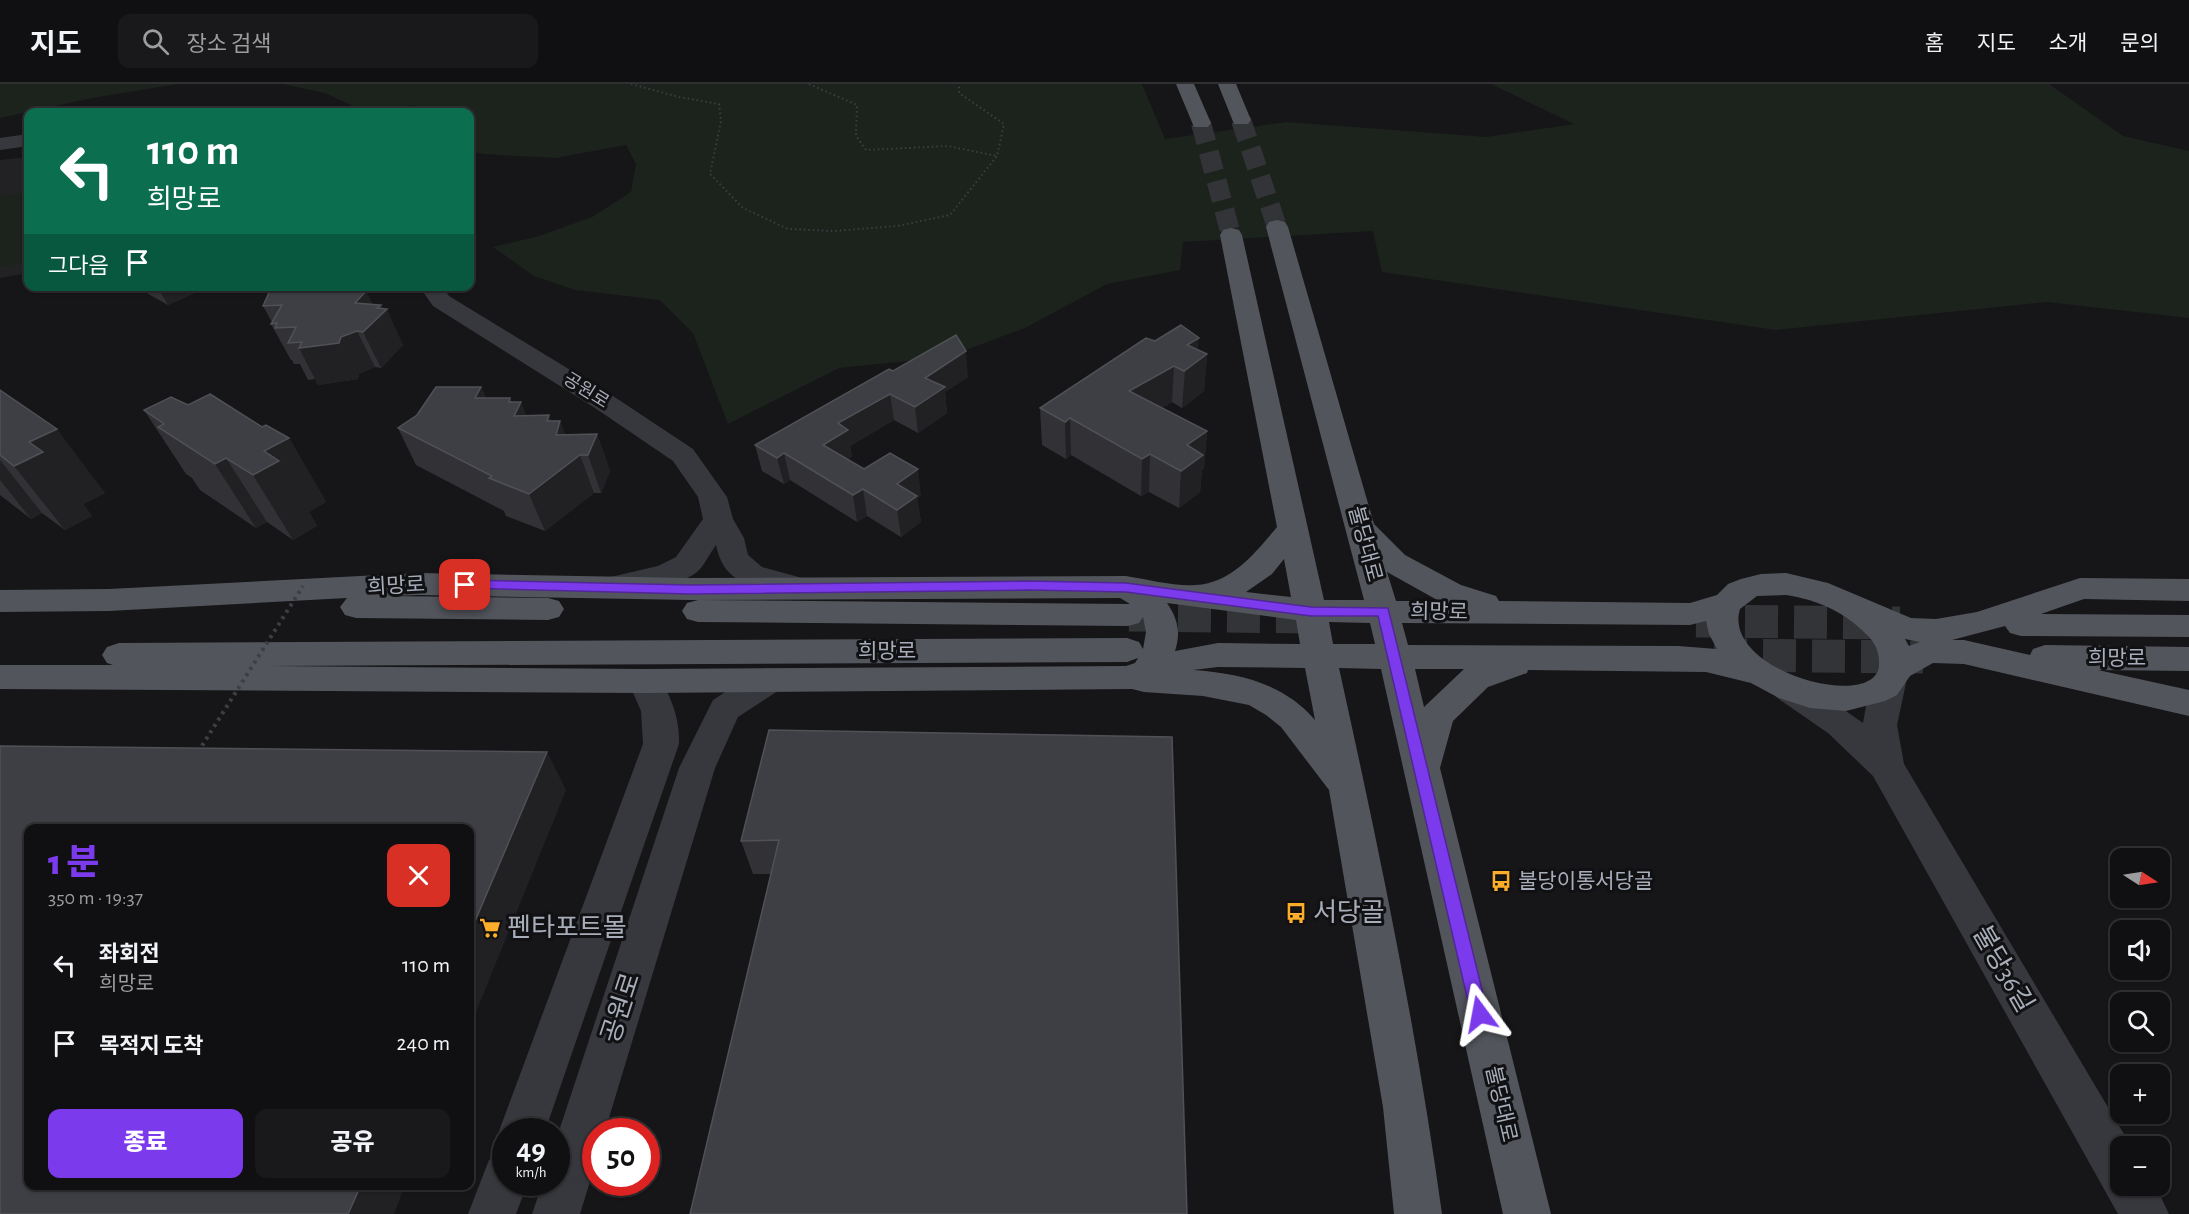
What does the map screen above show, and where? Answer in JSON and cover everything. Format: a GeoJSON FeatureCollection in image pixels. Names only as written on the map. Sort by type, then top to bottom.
{"type":"FeatureCollection","features":[{"type":"Feature","properties":{"kind":"main road"},"geometry":{"type":"LineString","coordinates":[[1185,84],[1201,123]]}},
{"type":"Feature","properties":{"kind":"main road"},"geometry":{"type":"LineString","coordinates":[[1227,84],[1241,120]]}},
{"type":"Feature","properties":{"kind":"main road","name":"불당대로"},"geometry":{"type":"LineString","coordinates":[[1277,227],[1395,656],[1527,1214]]}},
{"type":"Feature","properties":{"kind":"main road"},"geometry":{"type":"LineString","coordinates":[[1231,235],[1347,787],[1405,1107],[1418,1214]]}},
{"type":"Feature","properties":{"kind":"main road"},"geometry":{"type":"LineString","coordinates":[[1192,597],[1233,585],[1261,567],[1293,528]]}},
{"type":"Feature","properties":{"kind":"main road"},"geometry":{"type":"LineString","coordinates":[[1360,528],[1394,562],[1450,593],[1515,613]]}},
{"type":"Feature","properties":{"kind":"main road"},"geometry":{"type":"LineString","coordinates":[[2189,590],[2083,588],[1951,630],[1912,630],[1863,612],[1838,598],[1811,588],[1783,583],[1759,584],[1739,591],[1726,603],[1721,619],[1726,638],[1740,657],[1775,681],[1818,697],[1847,699],[1872,695],[1893,676],[1928,651],[1964,652],[2189,703]]}},
{"type":"Feature","properties":{"kind":"main road","name":"희망로"},"geometry":{"type":"LineString","coordinates":[[0,600],[109,600],[417,584],[608,588],[795,587],[1127,601],[1192,597],[1311,611],[1690,614],[1726,603]]}},
{"type":"Feature","properties":{"kind":"main road"},"geometry":{"type":"LineString","coordinates":[[109,600],[204,606],[1127,601],[1153,606],[1160,619],[1163,642],[1158,657],[1133,667]]}},
{"type":"Feature","properties":{"kind":"main road"},"geometry":{"type":"LineString","coordinates":[[1863,612],[1882,630],[1894,649],[1893,676]]}},
{"type":"Feature","properties":{"kind":"main road"},"geometry":{"type":"LineString","coordinates":[[2021,625],[2189,626]]}},
{"type":"Feature","properties":{"kind":"main road","name":"희망로"},"geometry":{"type":"LineString","coordinates":[[0,677],[769,680],[1133,667],[1218,655],[1648,659],[1686,657],[1711,659],[1775,681]]}},
{"type":"Feature","properties":{"kind":"main road","name":"희망로"},"geometry":{"type":"LineString","coordinates":[[0,656],[1133,667],[1257,694],[1292,717],[1347,787]]}},
{"type":"Feature","properties":{"kind":"main road"},"geometry":{"type":"LineString","coordinates":[[1422,769],[1437,715],[1476,678],[1533,657]]}},
{"type":"Feature","properties":{"kind":"main road","name":"희망로"},"geometry":{"type":"LineString","coordinates":[[2045,657],[2189,659]]}},
{"type":"Feature","properties":{"kind":"street"},"geometry":{"type":"LineString","coordinates":[[0,144],[24,141]]}},
{"type":"Feature","properties":{"kind":"street","name":"공원로"},"geometry":{"type":"LineString","coordinates":[[434,291],[441,301],[604,402],[683,455],[712,497],[718,519],[729,538],[734,559],[751,575],[795,587]]}},
{"type":"Feature","properties":{"kind":"street"},"geometry":{"type":"LineString","coordinates":[[608,588],[668,575],[687,564],[718,519]]}},
{"type":"Feature","properties":{"kind":"street","name":"불당36길"},"geometry":{"type":"LineString","coordinates":[[1886,766],[1878,735],[1880,709],[1893,676]]}},
{"type":"Feature","properties":{"kind":"street","name":"공원로"},"geometry":{"type":"LineString","coordinates":[[556,1214],[697,768],[725,709],[769,680]]}},
{"type":"Feature","properties":{"kind":"street"},"geometry":{"type":"LineString","coordinates":[[527,1118],[661,744],[663,724],[658,704],[645,681]]}},
{"type":"Feature","properties":{"kind":"street","name":"불당36길"},"geometry":{"type":"LineString","coordinates":[[1775,681],[1821,708],[1856,735],[1886,766],[2110,1154]]}},
{"type":"Feature","properties":{"kind":"street"},"geometry":{"type":"LineString","coordinates":[[492,1214],[499,1196]]}},
{"type":"Feature","properties":{"kind":"street"},"geometry":{"type":"LineString","coordinates":[[2134,1196],[2145,1214]]}},
{"type":"Feature","properties":{"kind":"path"},"geometry":{"type":"LineString","coordinates":[[631,84],[679,97],[719,104],[721,121],[710,174],[743,208],[788,229],[834,231],[897,226],[950,215],[997,156],[1004,124],[959,93],[959,84]]}},
{"type":"Feature","properties":{"kind":"path"},"geometry":{"type":"LineString","coordinates":[[810,84],[857,105],[856,136],[866,150],[948,146],[997,156]]}},
{"type":"Feature","properties":{"kind":"path"},"geometry":{"type":"LineString","coordinates":[[195,756],[303,586]]}},
{"type":"Feature","properties":{"kind":"shaded area"},"geometry":{"type":"Polygon","coordinates":[[[0,84],[178,84],[46,108],[24,108],[24,113],[0,118],[0,84]]]}},
{"type":"Feature","properties":{"kind":"shaded area"},"geometry":{"type":"Polygon","coordinates":[[[282,84],[1142,84],[1165,139],[1287,122],[1486,137],[1574,124],[1491,84],[2049,84],[2123,136],[2189,151],[2189,318],[2047,302],[1776,330],[1382,272],[1373,231],[1183,242],[1180,270],[1107,284],[1025,328],[947,357],[839,368],[728,424],[693,333],[660,300],[575,290],[534,276],[493,247],[539,236],[592,217],[631,192],[636,164],[626,145],[555,158],[483,154],[474,152],[474,108],[423,108],[414,105],[358,108],[325,93],[282,84]]]}},
{"type":"Feature","properties":{"kind":"shaded area"},"geometry":{"type":"Polygon","coordinates":[[[24,157],[24,274],[0,278],[0,160],[24,157]]]}},
{"type":"Feature","properties":{"kind":"shaded area"},"geometry":{"type":"Polygon","coordinates":[[[24,193],[24,263],[0,267],[0,197],[24,193]]]}},
{"type":"Feature","properties":{"kind":"building"},"geometry":{"type":"Polygon","coordinates":[[[270,291],[366,291],[355,303],[381,305],[377,308],[387,309],[363,332],[357,331],[341,337],[339,343],[299,348],[302,342],[288,343],[296,327],[275,328],[277,323],[271,324],[282,305],[263,306],[270,291]]]}},
{"type":"Feature","properties":{"kind":"building"},"geometry":{"type":"Polygon","coordinates":[[[1181,325],[1199,338],[1187,345],[1207,354],[1184,371],[1174,366],[1129,391],[1207,431],[1187,445],[1203,455],[1181,471],[1150,454],[1142,459],[1070,418],[1065,422],[1040,408],[1146,338],[1155,341],[1181,325]]]}},
{"type":"Feature","properties":{"kind":"building"},"geometry":{"type":"Polygon","coordinates":[[[956,335],[966,351],[925,378],[945,387],[915,407],[890,394],[838,423],[848,430],[823,445],[864,469],[890,453],[918,469],[897,484],[917,496],[897,510],[863,489],[853,495],[784,453],[777,458],[755,445],[889,369],[893,371],[956,335]]]}},
{"type":"Feature","properties":{"kind":"building"},"geometry":{"type":"Polygon","coordinates":[[[436,387],[481,387],[475,398],[510,398],[509,402],[521,402],[514,416],[549,415],[547,421],[560,421],[556,435],[597,434],[588,455],[580,455],[529,494],[489,478],[492,476],[398,428],[417,415],[436,387]]]}},
{"type":"Feature","properties":{"kind":"building"},"geometry":{"type":"Polygon","coordinates":[[[0,390],[57,429],[29,442],[43,452],[14,466],[0,455],[0,390]]]}},
{"type":"Feature","properties":{"kind":"building"},"geometry":{"type":"Polygon","coordinates":[[[210,394],[262,427],[266,425],[289,438],[264,451],[279,461],[253,475],[226,458],[215,464],[158,427],[164,424],[144,410],[171,397],[188,405],[210,394]]]}},
{"type":"Feature","properties":{"kind":"building"},"geometry":{"type":"Polygon","coordinates":[[[769,730],[1172,737],[1187,1214],[690,1214],[779,840],[741,841],[769,730]]]}},
{"type":"Feature","properties":{"kind":"building","name":"펜타포트몰"},"geometry":{"type":"Polygon","coordinates":[[[0,746],[547,752],[474,924],[474,824],[24,824],[24,1190],[359,1190],[348,1214],[0,1214],[0,746]]]}},
{"type":"Feature","properties":{"kind":"tunnel"},"geometry":{"type":"LineString","coordinates":[[1241,120],[1277,227]]}},
{"type":"Feature","properties":{"kind":"tunnel"},"geometry":{"type":"LineString","coordinates":[[1201,123],[1231,235]]}},
{"type":"Feature","properties":{"kind":"tunnel"},"geometry":{"type":"LineString","coordinates":[[1129,615],[1315,617]]}},
{"type":"Feature","properties":{"kind":"tunnel"},"geometry":{"type":"LineString","coordinates":[[1696,621],[1900,623]]}},
{"type":"Feature","properties":{"kind":"tunnel"},"geometry":{"type":"LineString","coordinates":[[1714,655],[1923,657]]}},
{"type":"Feature","properties":{"kind":"place","name":"불당이통서당골"},"geometry":{"type":"Point","coordinates":[1501,881]}},
{"type":"Feature","properties":{"kind":"place","name":"서당골"},"geometry":{"type":"Point","coordinates":[1296,913]}},
{"type":"Feature","properties":{"kind":"place","name":"펜타포트몰"},"geometry":{"type":"Point","coordinates":[490,928]}},
{"type":"Feature","properties":{"kind":"route"},"geometry":{"type":"LineString","coordinates":[[465,585],[690,589],[1126,587],[1311,611],[1383,612],[1480,1014]]}}]}
